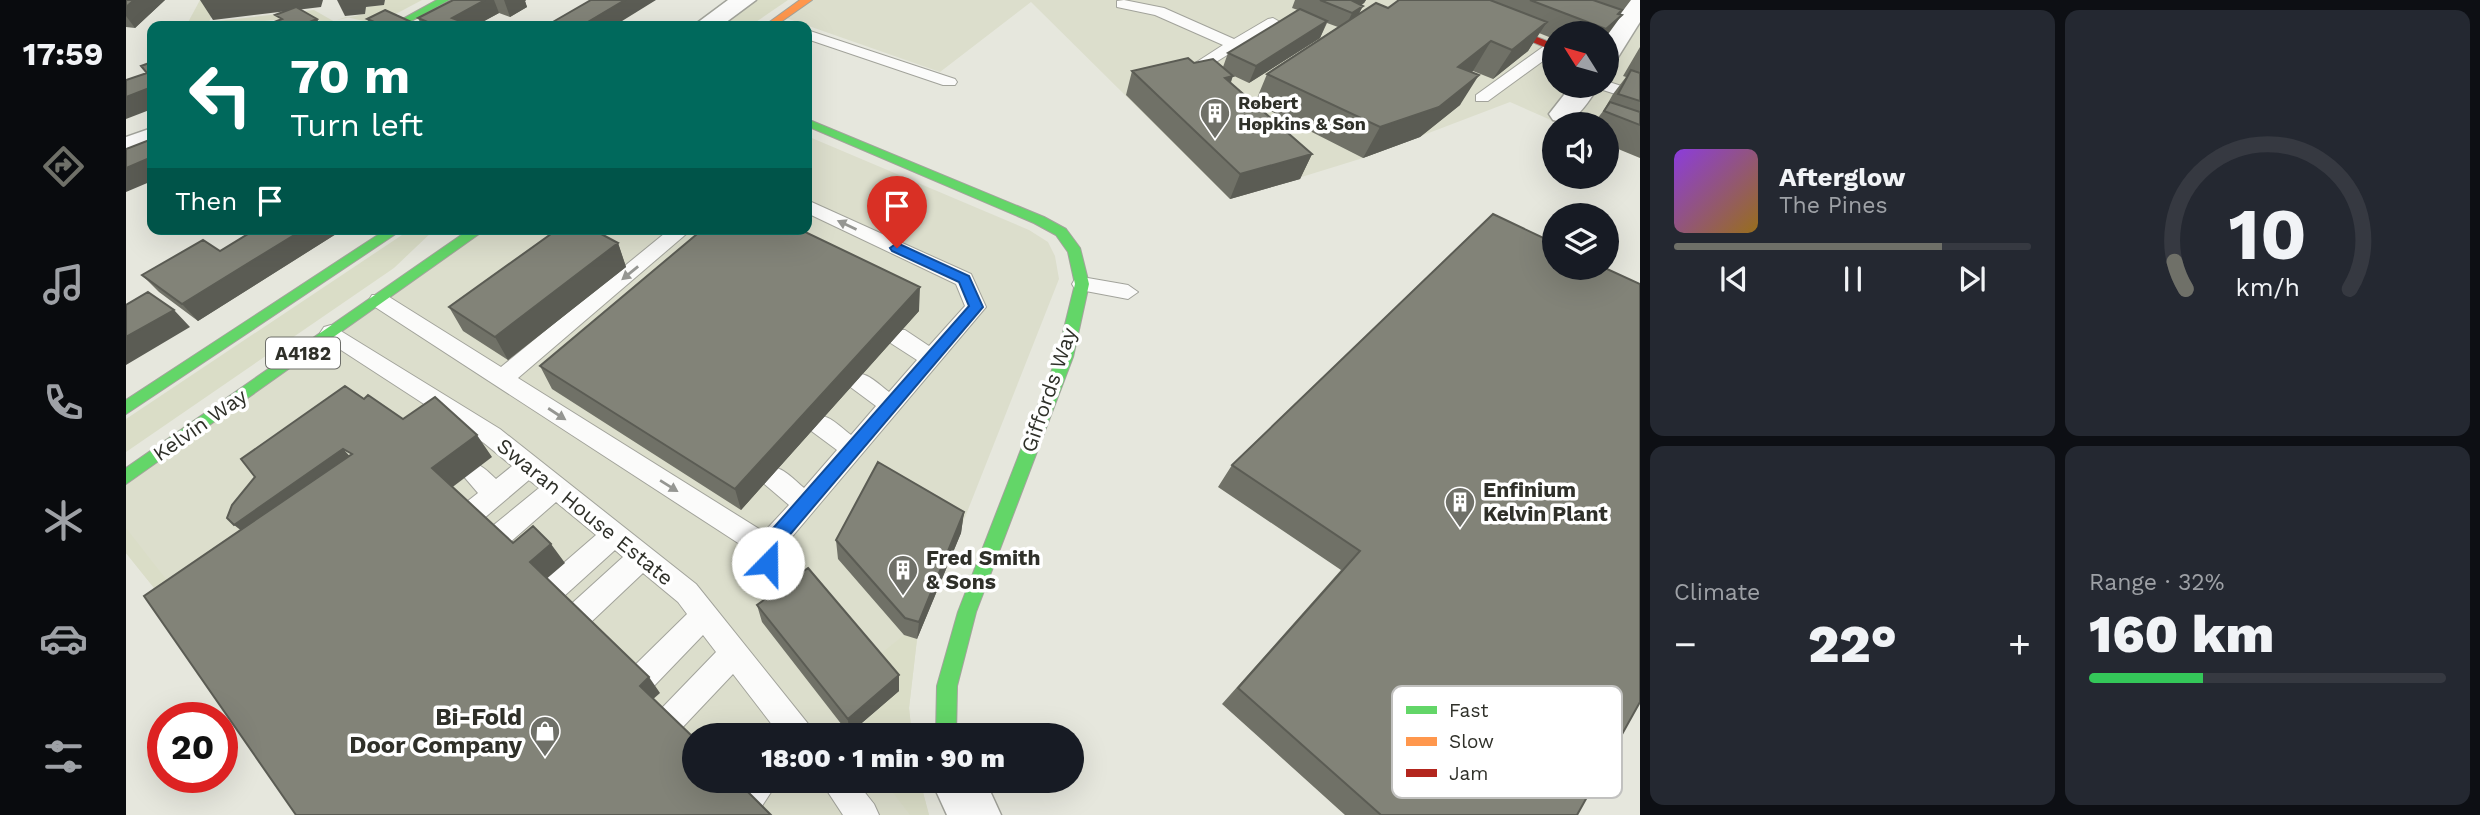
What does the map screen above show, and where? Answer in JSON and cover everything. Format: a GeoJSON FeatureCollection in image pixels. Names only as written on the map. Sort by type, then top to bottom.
{"type":"FeatureCollection","features":[{"type":"Feature","properties":{"kind":"street"},"geometry":{"type":"LineString","coordinates":[[404,21],[444,0]]}},
{"type":"Feature","properties":{"kind":"street"},"geometry":{"type":"LineString","coordinates":[[712,21],[744,0]]}},
{"type":"Feature","properties":{"kind":"street"},"geometry":{"type":"LineString","coordinates":[[781,21],[807,0]]}},
{"type":"Feature","properties":{"kind":"street"},"geometry":{"type":"LineString","coordinates":[[1437,0],[1542,43]]}},
{"type":"Feature","properties":{"kind":"street"},"geometry":{"type":"LineString","coordinates":[[1619,34],[1632,12]]}},
{"type":"Feature","properties":{"kind":"street"},"geometry":{"type":"LineString","coordinates":[[1565,112],[1576,98]]}},
{"type":"Feature","properties":{"kind":"street","name":"Giffords Way"},"geometry":{"type":"LineString","coordinates":[[812,124],[1039,220],[1061,232],[1075,251],[1082,284],[1065,357],[967,612],[947,686],[946,723]]}},
{"type":"Feature","properties":{"kind":"street"},"geometry":{"type":"LineString","coordinates":[[126,147],[147,139]]}},
{"type":"Feature","properties":{"kind":"street"},"geometry":{"type":"LineString","coordinates":[[126,408],[388,235]]}},
{"type":"Feature","properties":{"kind":"street","name":"Kelvin Way"},"geometry":{"type":"LineString","coordinates":[[126,477],[471,235]]}},
{"type":"Feature","properties":{"kind":"street"},"geometry":{"type":"LineString","coordinates":[[964,793],[975,815]]}},
{"type":"Feature","properties":{"kind":"lane"},"geometry":{"type":"LineString","coordinates":[[1103,0],[1126,2],[1159,11],[1234,44]]}},
{"type":"Feature","properties":{"kind":"lane"},"geometry":{"type":"LineString","coordinates":[[1220,80],[1198,67],[1273,22]]}},
{"type":"Feature","properties":{"kind":"lane"},"geometry":{"type":"LineString","coordinates":[[812,36],[949,82]]}},
{"type":"Feature","properties":{"kind":"lane"},"geometry":{"type":"LineString","coordinates":[[1482,98],[1542,56]]}},
{"type":"Feature","properties":{"kind":"lane"},"geometry":{"type":"LineString","coordinates":[[1619,90],[1640,97]]}},
{"type":"Feature","properties":{"kind":"lane"},"geometry":{"type":"LineString","coordinates":[[787,605],[769,577],[767,548],[976,307],[964,279],[812,208]]}},
{"type":"Feature","properties":{"kind":"lane"},"geometry":{"type":"LineString","coordinates":[[502,379],[676,235]]}},
{"type":"Feature","properties":{"kind":"lane"},"geometry":{"type":"LineString","coordinates":[[1082,284],[1128,292]]}},
{"type":"Feature","properties":{"kind":"lane"},"geometry":{"type":"LineString","coordinates":[[379,300],[502,379],[618,442],[767,548]]}},
{"type":"Feature","properties":{"kind":"lane","name":"Swaran House Estate"},"geometry":{"type":"LineString","coordinates":[[331,333],[492,436],[687,593],[789,723]]}},
{"type":"Feature","properties":{"kind":"lane"},"geometry":{"type":"LineString","coordinates":[[897,336],[931,358]]}},
{"type":"Feature","properties":{"kind":"lane"},"geometry":{"type":"LineString","coordinates":[[857,380],[891,405]]}},
{"type":"Feature","properties":{"kind":"lane"},"geometry":{"type":"LineString","coordinates":[[818,423],[853,449]]}},
{"type":"Feature","properties":{"kind":"lane"},"geometry":{"type":"LineString","coordinates":[[474,512],[529,467]]}},
{"type":"Feature","properties":{"kind":"lane"},"geometry":{"type":"LineString","coordinates":[[472,472],[496,494]]}},
{"type":"Feature","properties":{"kind":"lane"},"geometry":{"type":"LineString","coordinates":[[771,475],[806,504]]}},
{"type":"Feature","properties":{"kind":"lane"},"geometry":{"type":"LineString","coordinates":[[499,536],[556,488]]}},
{"type":"Feature","properties":{"kind":"lane"},"geometry":{"type":"LineString","coordinates":[[553,589],[614,535]]}},
{"type":"Feature","properties":{"kind":"lane"},"geometry":{"type":"LineString","coordinates":[[579,615],[642,557]]}},
{"type":"Feature","properties":{"kind":"lane"},"geometry":{"type":"LineString","coordinates":[[643,677],[704,615]]}},
{"type":"Feature","properties":{"kind":"lane"},"geometry":{"type":"LineString","coordinates":[[670,720],[734,653]]}},
{"type":"Feature","properties":{"kind":"lane"},"geometry":{"type":"LineString","coordinates":[[845,793],[863,815]]}},
{"type":"Feature","properties":{"kind":"shaded area"},"geometry":{"type":"Polygon","coordinates":[[[200,0],[219,0],[209,21],[189,21],[200,0]]]}},
{"type":"Feature","properties":{"kind":"shaded area"},"geometry":{"type":"Polygon","coordinates":[[[385,0],[422,0],[383,21],[348,18],[364,14],[366,7],[383,5],[385,0]]]}},
{"type":"Feature","properties":{"kind":"shaded area"},"geometry":{"type":"Polygon","coordinates":[[[756,0],[788,0],[757,21],[724,21],[756,0]]]}},
{"type":"Feature","properties":{"kind":"shaded area"},"geometry":{"type":"Polygon","coordinates":[[[807,0],[1640,0],[1640,158],[1619,149],[1619,112],[1542,112],[1542,116],[1510,102],[1363,158],[1230,199],[1031,2],[940,72],[812,27],[812,21],[794,21],[783,17],[807,0]]]}},
{"type":"Feature","properties":{"kind":"shaded area"},"geometry":{"type":"Polygon","coordinates":[[[314,10],[333,21],[319,21],[310,16],[264,21],[218,21],[314,10]]]}},
{"type":"Feature","properties":{"kind":"shaded area"},"geometry":{"type":"Polygon","coordinates":[[[812,138],[1029,230],[1048,242],[1055,256],[1059,279],[917,639],[909,708],[911,723],[682,723],[682,793],[923,793],[929,815],[318,815],[175,614],[126,553],[126,477],[470,235],[812,235],[812,138]]]}},
{"type":"Feature","properties":{"kind":"shaded area"},"geometry":{"type":"Polygon","coordinates":[[[402,235],[429,235],[394,268],[126,452],[126,419],[402,235]]]}},
{"type":"Feature","properties":{"kind":"shaded area"},"geometry":{"type":"Polygon","coordinates":[[[126,528],[187,606],[175,614],[126,553],[126,528]]]}},
{"type":"Feature","properties":{"kind":"shaded area"},"geometry":{"type":"Polygon","coordinates":[[[904,635],[917,639],[909,708],[911,723],[863,723],[898,691],[873,660],[904,635]]]}},
{"type":"Feature","properties":{"kind":"shaded area"},"geometry":{"type":"Polygon","coordinates":[[[893,793],[923,793],[929,815],[910,815],[893,793]]]}},
{"type":"Feature","properties":{"kind":"building"},"geometry":{"type":"Polygon","coordinates":[[[453,0],[485,0],[452,18],[460,21],[425,21],[418,18],[453,0]]]}},
{"type":"Feature","properties":{"kind":"building"},"geometry":{"type":"Polygon","coordinates":[[[591,0],[625,0],[589,21],[554,21],[591,0]]]}},
{"type":"Feature","properties":{"kind":"building"},"geometry":{"type":"Polygon","coordinates":[[[1320,0],[1351,0],[1363,6],[1352,13],[1320,0]]]}},
{"type":"Feature","properties":{"kind":"building"},"geometry":{"type":"Polygon","coordinates":[[[1399,0],[1490,0],[1544,21],[1542,21],[1542,26],[1512,50],[1491,41],[1458,67],[1479,75],[1439,107],[1380,127],[1267,74],[1376,3],[1388,8],[1399,0]]]}},
{"type":"Feature","properties":{"kind":"building"},"geometry":{"type":"Polygon","coordinates":[[[1530,0],[1593,0],[1622,10],[1618,14],[1622,15],[1615,21],[1585,21],[1530,0]]]}},
{"type":"Feature","properties":{"kind":"building"},"geometry":{"type":"Polygon","coordinates":[[[296,7],[317,19],[277,21],[282,19],[275,15],[296,7]]]}},
{"type":"Feature","properties":{"kind":"building"},"geometry":{"type":"Polygon","coordinates":[[[1300,9],[1327,21],[1256,66],[1228,53],[1300,9]]]}},
{"type":"Feature","properties":{"kind":"building"},"geometry":{"type":"Polygon","coordinates":[[[385,10],[409,21],[372,21],[367,19],[385,10]]]}},
{"type":"Feature","properties":{"kind":"building"},"geometry":{"type":"Polygon","coordinates":[[[1188,58],[1194,63],[1213,59],[1233,76],[1225,78],[1312,154],[1240,174],[1132,71],[1188,58]]]}},
{"type":"Feature","properties":{"kind":"building"},"geometry":{"type":"Polygon","coordinates":[[[1631,70],[1640,73],[1640,101],[1619,92],[1631,70]]]}},
{"type":"Feature","properties":{"kind":"building"},"geometry":{"type":"Polygon","coordinates":[[[147,73],[147,89],[126,97],[126,80],[147,73]]]}},
{"type":"Feature","properties":{"kind":"building"},"geometry":{"type":"Polygon","coordinates":[[[1610,102],[1640,112],[1640,125],[1619,117],[1619,112],[1604,111],[1610,102]]]}},
{"type":"Feature","properties":{"kind":"building"},"geometry":{"type":"Polygon","coordinates":[[[147,141],[147,159],[126,168],[126,149],[147,141]]]}},
{"type":"Feature","properties":{"kind":"building","name":"Enfinium Kelvin Plant"},"geometry":{"type":"Polygon","coordinates":[[[1493,214],[1542,237],[1542,280],[1619,280],[1619,274],[1640,284],[1640,702],[1622,734],[1622,686],[1392,686],[1392,798],[1586,798],[1577,815],[1381,815],[1238,688],[1360,551],[1232,465],[1493,214]]]}},
{"type":"Feature","properties":{"kind":"building"},"geometry":{"type":"Polygon","coordinates":[[[246,235],[294,235],[182,304],[142,275],[203,240],[220,251],[246,235]]]}},
{"type":"Feature","properties":{"kind":"building"},"geometry":{"type":"Polygon","coordinates":[[[550,235],[603,235],[618,243],[495,337],[449,307],[550,235]]]}},
{"type":"Feature","properties":{"kind":"building"},"geometry":{"type":"Polygon","coordinates":[[[696,235],[812,235],[920,287],[735,489],[540,366],[696,235]]]}},
{"type":"Feature","properties":{"kind":"building"},"geometry":{"type":"Polygon","coordinates":[[[148,292],[174,310],[126,337],[126,305],[148,292]]]}},
{"type":"Feature","properties":{"kind":"building"},"geometry":{"type":"Polygon","coordinates":[[[345,386],[364,399],[368,395],[403,419],[435,397],[477,435],[432,468],[513,543],[533,526],[551,544],[530,562],[649,677],[640,686],[682,726],[682,793],[749,793],[771,815],[296,815],[238,731],[238,702],[218,702],[144,596],[352,454],[343,449],[234,525],[227,518],[232,505],[255,477],[241,459],[345,386]]]}},
{"type":"Feature","properties":{"kind":"building","name":"Fred Smith & Sons"},"geometry":{"type":"Polygon","coordinates":[[[878,462],[964,512],[919,622],[905,618],[836,540],[878,462]]]}},
{"type":"Feature","properties":{"kind":"building"},"geometry":{"type":"Polygon","coordinates":[[[808,568],[899,675],[848,719],[757,605],[808,568]]]}},
{"type":"Feature","properties":{"kind":"traffic: fast"},"geometry":{"type":"LineString","coordinates":[[404,21],[444,0]]}},
{"type":"Feature","properties":{"kind":"traffic: fast"},"geometry":{"type":"LineString","coordinates":[[812,124],[1039,220],[1061,232],[1075,251],[1082,284],[1065,357],[967,612],[947,686],[946,723]]}},
{"type":"Feature","properties":{"kind":"traffic: fast"},"geometry":{"type":"LineString","coordinates":[[126,408],[388,235]]}},
{"type":"Feature","properties":{"kind":"traffic: fast"},"geometry":{"type":"LineString","coordinates":[[126,477],[471,235]]}},
{"type":"Feature","properties":{"kind":"traffic: slow"},"geometry":{"type":"LineString","coordinates":[[776,21],[807,0]]}},
{"type":"Feature","properties":{"kind":"traffic: jam"},"geometry":{"type":"LineString","coordinates":[[1437,0],[1542,43]]}},
{"type":"Feature","properties":{"kind":"place","name":"Robert Hopkins & Son"},"geometry":{"type":"Point","coordinates":[1215,140]}},
{"type":"Feature","properties":{"kind":"place","name":"Enfinium Kelvin Plant"},"geometry":{"type":"Point","coordinates":[1460,529]}},
{"type":"Feature","properties":{"kind":"place","name":"Fred Smith & Sons"},"geometry":{"type":"Point","coordinates":[903,597]}},
{"type":"Feature","properties":{"kind":"place","name":"Bi-Fold Door Company"},"geometry":{"type":"Point","coordinates":[545,758]}},
{"type":"Feature","properties":{"kind":"route"},"geometry":{"type":"LineString","coordinates":[[768,563],[767,548],[976,307],[964,279],[897,248]]}}]}
